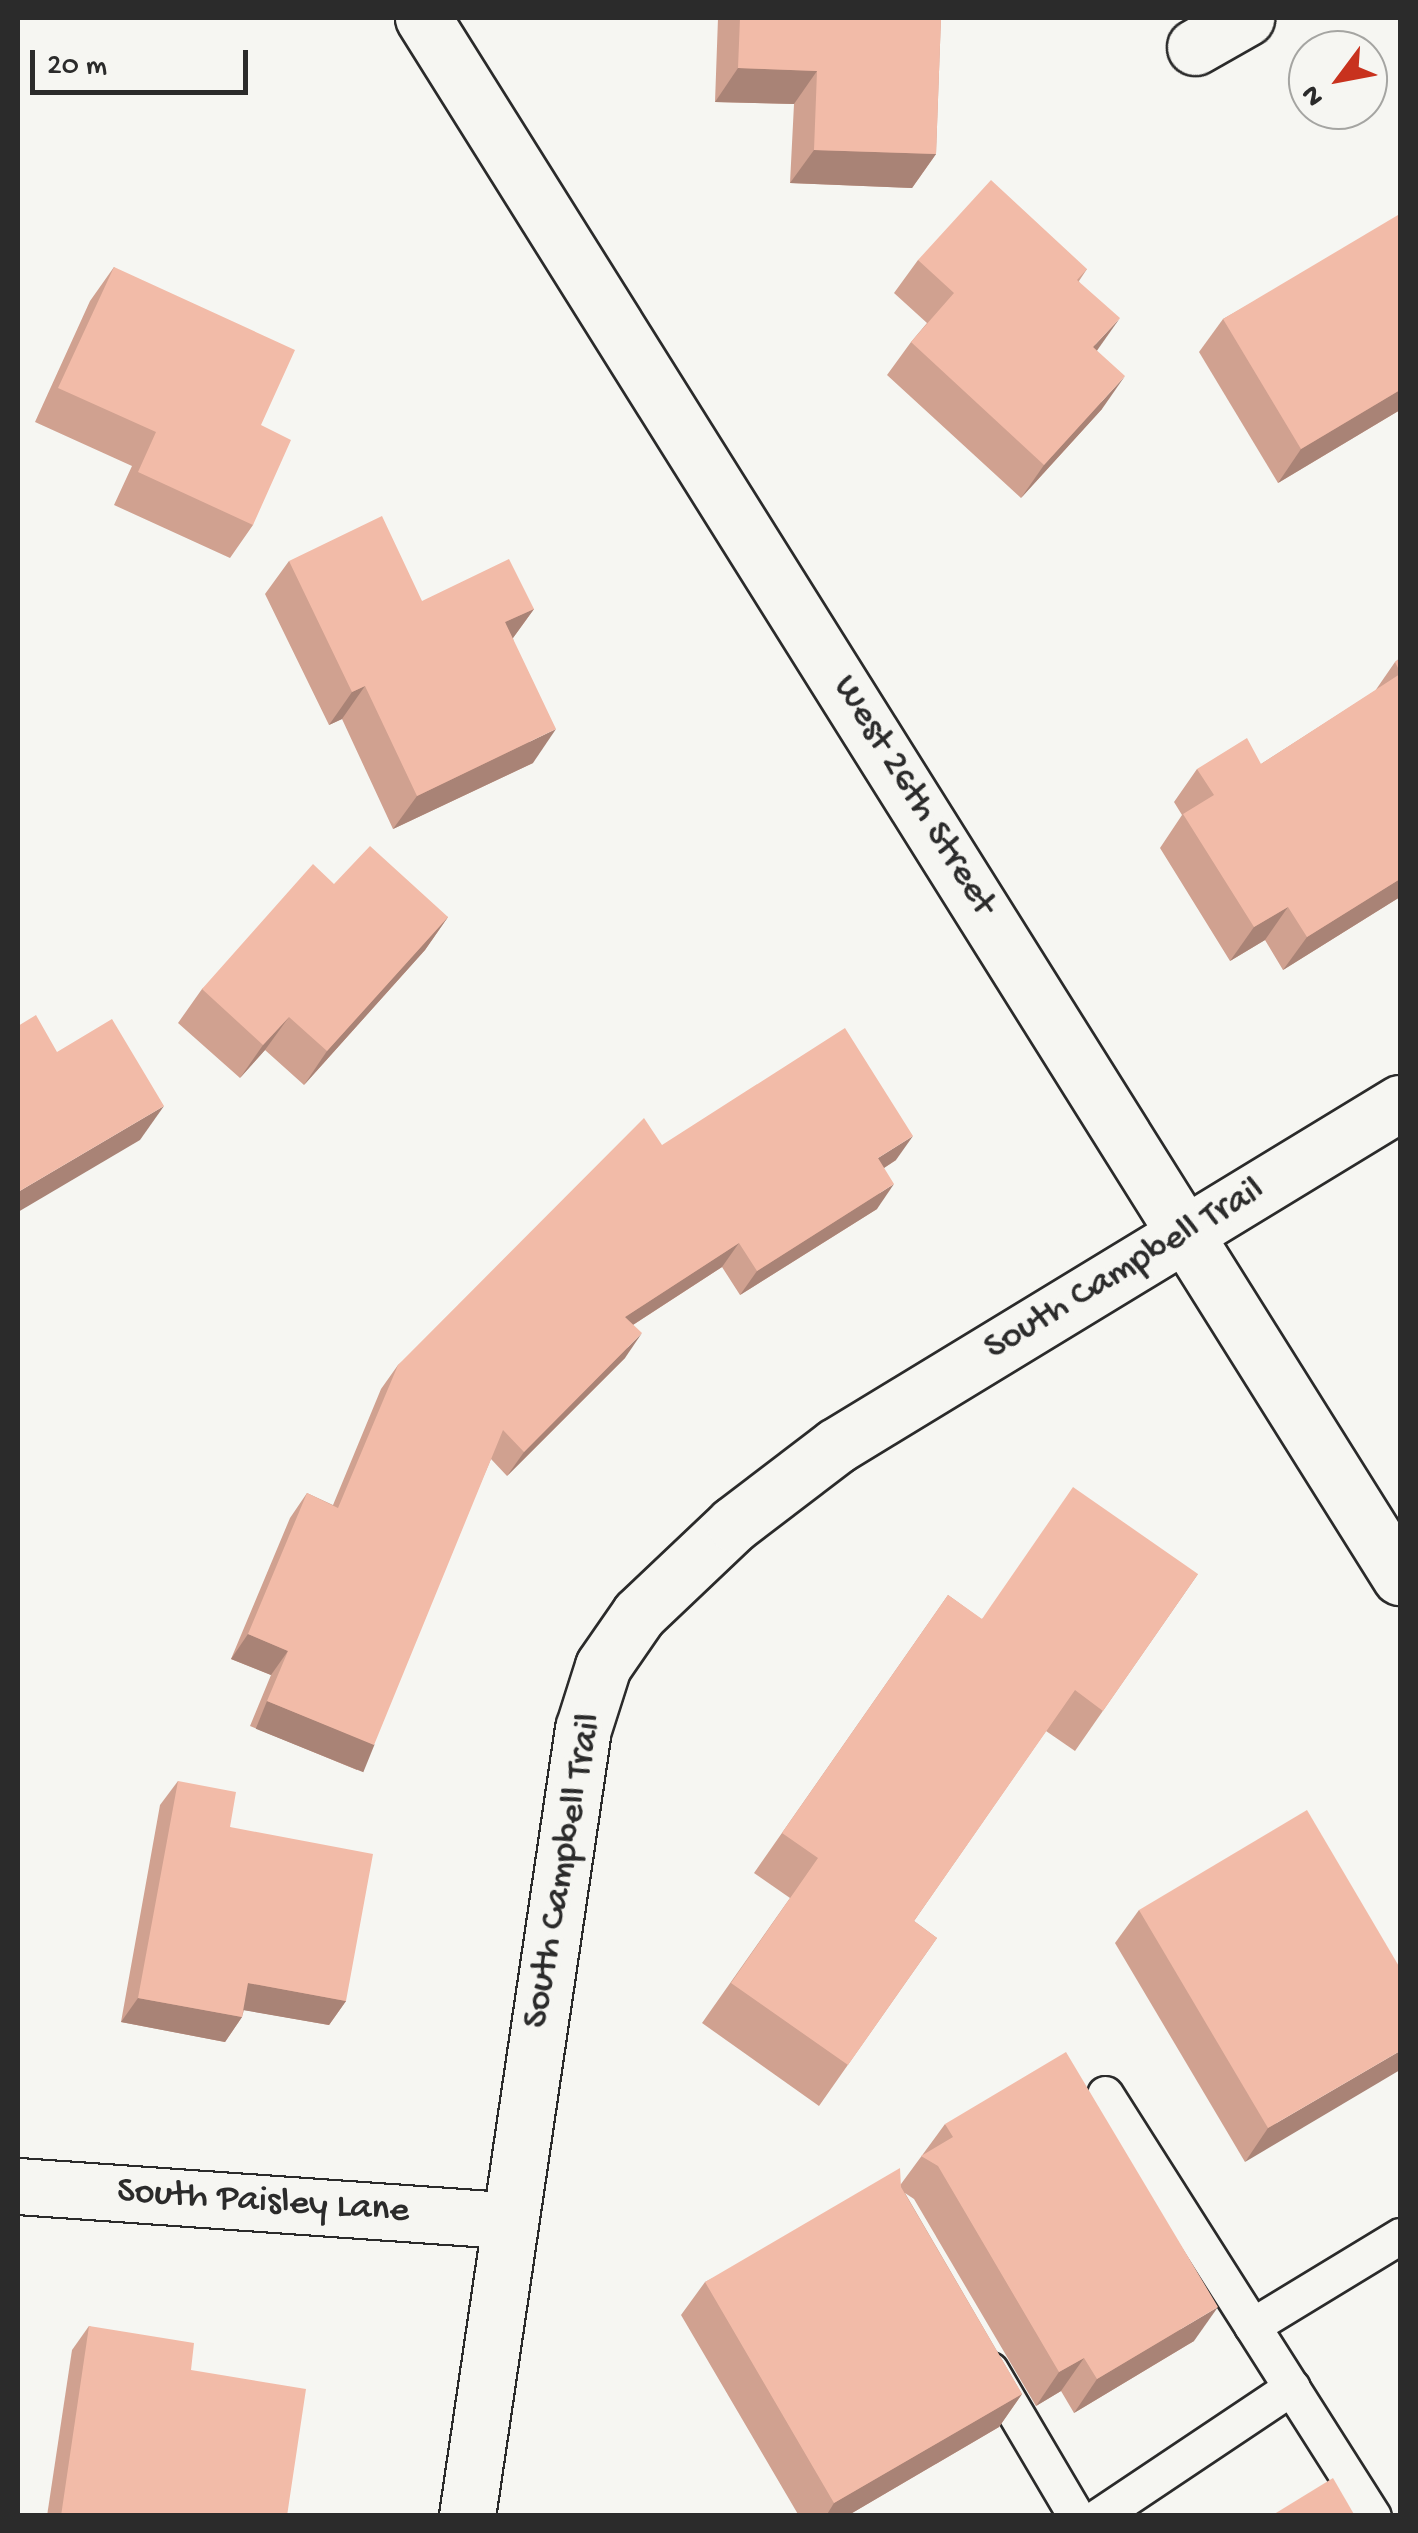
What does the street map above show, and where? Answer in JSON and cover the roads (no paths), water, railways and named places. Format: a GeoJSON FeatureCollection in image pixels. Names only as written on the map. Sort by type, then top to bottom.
{"type":"FeatureCollection","features":[{"type":"Feature","properties":{"kind":"street","name":"West 26th Street"},"geometry":{"type":"LineString","coordinates":[[423,18],[1400,1576]]}},
{"type":"Feature","properties":{"kind":"street"},"geometry":{"type":"LineString","coordinates":[[1195,47],[1246,18]]}},
{"type":"Feature","properties":{"kind":"street","name":"South Campbell Trail"},"geometry":{"type":"LineString","coordinates":[[468,2516],[508,2220],[583,1729],[603,1666],[639,1614],[734,1524],[836,1446],[1400,1103]]}},
{"type":"Feature","properties":{"kind":"street","name":"South Paisley Lane"},"geometry":{"type":"LineString","coordinates":[[18,2186],[508,2220]]}},
{"type":"Feature","properties":{"kind":"lane"},"geometry":{"type":"LineString","coordinates":[[1105,2094],[1373,2516]]}},
{"type":"Feature","properties":{"kind":"lane"},"geometry":{"type":"LineString","coordinates":[[1252,2326],[1400,2236]]}},
{"type":"Feature","properties":{"kind":"lane"},"geometry":{"type":"LineString","coordinates":[[976,2346],[1076,2516]]}},
{"type":"Feature","properties":{"kind":"lane"},"geometry":{"type":"LineString","coordinates":[[1099,2516],[1292,2388]]}}]}
